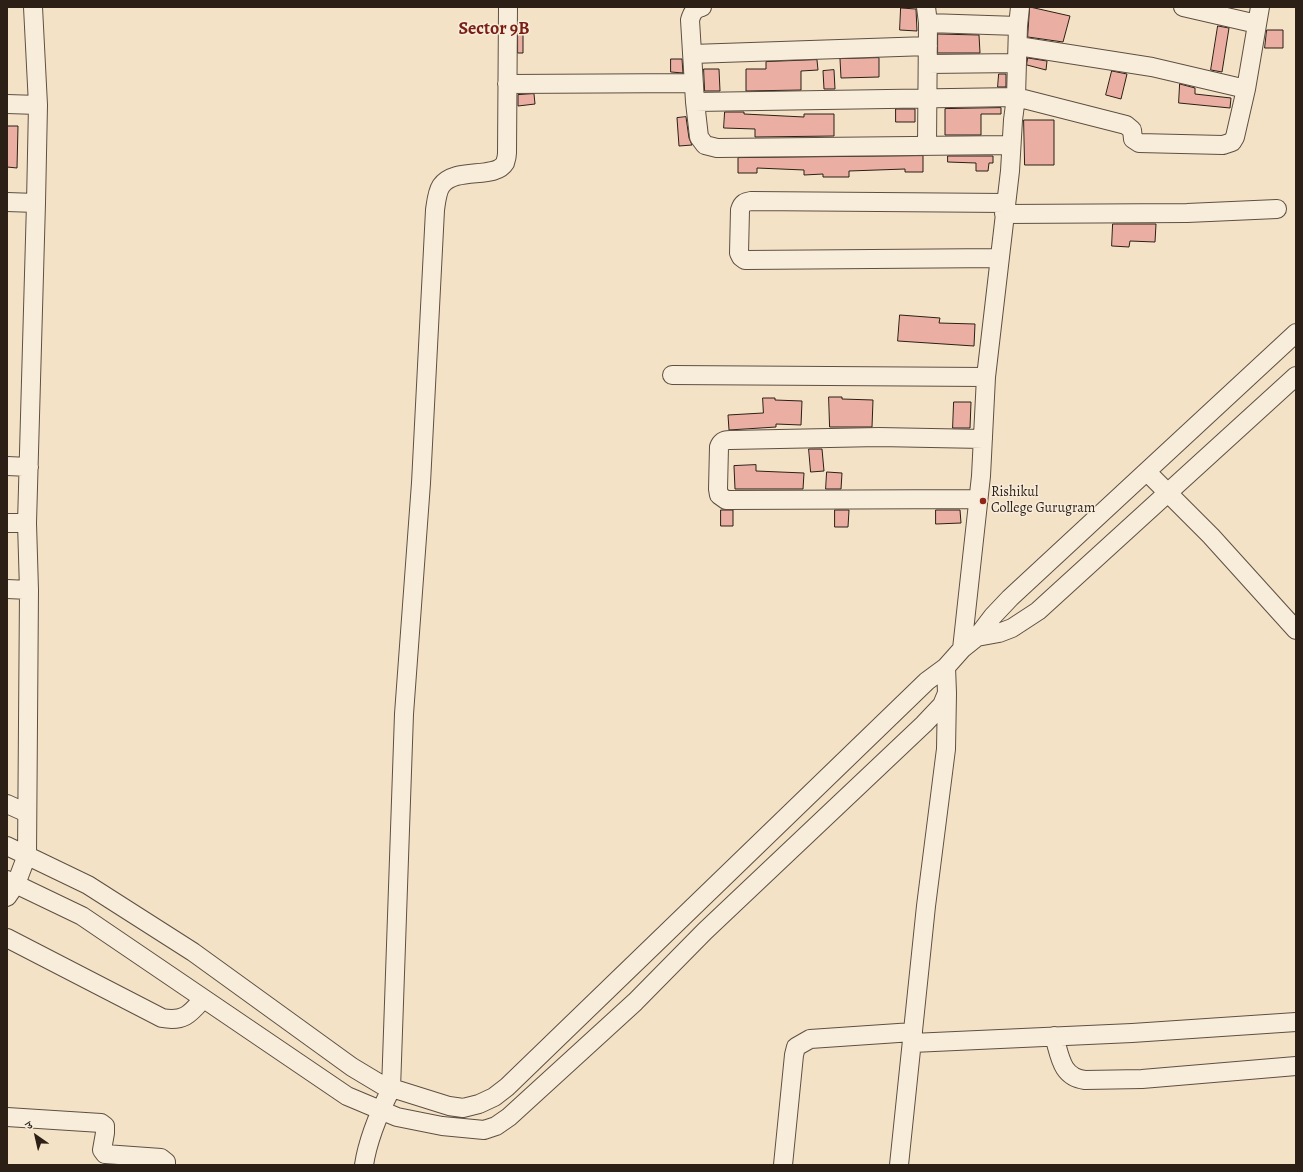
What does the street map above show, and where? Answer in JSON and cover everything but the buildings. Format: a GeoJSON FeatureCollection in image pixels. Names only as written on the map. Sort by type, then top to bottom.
{"type":"FeatureCollection","features":[{"type":"Feature","properties":{"kind":"street"},"geometry":{"type":"LineString","coordinates":[[33,7],[38,105],[27,523],[29,590],[27,855],[10,887],[82,916],[347,1096],[397,1117],[442,1126],[484,1130],[496,1126],[509,1117],[635,1002],[704,932],[924,724],[942,706],[947,693]]}},
{"type":"Feature","properties":{"kind":"street"},"geometry":{"type":"LineString","coordinates":[[364,1165],[368,1144],[380,1111],[391,1089],[404,714],[421,483],[435,210],[437,197],[441,186],[449,179],[460,175],[498,169],[505,163],[507,153],[508,7]]}},
{"type":"Feature","properties":{"kind":"street"},"geometry":{"type":"LineString","coordinates":[[702,7],[696,9],[690,20],[695,102],[699,137],[705,145],[717,148],[1011,145]]}},
{"type":"Feature","properties":{"kind":"street"},"geometry":{"type":"LineString","coordinates":[[962,649],[978,499],[986,378],[1016,97],[1020,7]]}},
{"type":"Feature","properties":{"kind":"street"},"geometry":{"type":"LineString","coordinates":[[695,102],[1016,97],[1126,125],[1132,130],[1133,139],[1139,143],[1223,145],[1232,142],[1235,137],[1246,89],[1258,15],[1183,7]]}},
{"type":"Feature","properties":{"kind":"street"},"geometry":{"type":"LineString","coordinates":[[927,145],[927,15],[1018,26]]}},
{"type":"Feature","properties":{"kind":"street"},"geometry":{"type":"LineString","coordinates":[[692,54],[928,46]]}},
{"type":"Feature","properties":{"kind":"street"},"geometry":{"type":"LineString","coordinates":[[928,64],[1017,54],[1152,67],[1246,89]]}},
{"type":"Feature","properties":{"kind":"street"},"geometry":{"type":"LineString","coordinates":[[507,84],[694,83]]}},
{"type":"Feature","properties":{"kind":"street"},"geometry":{"type":"LineString","coordinates":[[7,104],[38,105]]}},
{"type":"Feature","properties":{"kind":"street"},"geometry":{"type":"LineString","coordinates":[[999,258],[745,260],[739,253],[740,210],[745,202],[751,201],[1187,213],[1277,209]]}},
{"type":"Feature","properties":{"kind":"street"},"geometry":{"type":"LineString","coordinates":[[7,202],[36,203]]}},
{"type":"Feature","properties":{"kind":"street"},"geometry":{"type":"LineString","coordinates":[[7,846],[88,885],[193,952],[352,1066],[382,1085],[449,1106],[463,1108],[480,1104],[494,1097],[502,1090],[734,869],[927,681],[946,667],[962,649],[977,637],[993,616],[1010,598],[1296,333]]}},
{"type":"Feature","properties":{"kind":"street"},"geometry":{"type":"LineString","coordinates":[[672,375],[986,378]]}},
{"type":"Feature","properties":{"kind":"street"},"geometry":{"type":"LineString","coordinates":[[977,637],[999,633],[1012,628],[1038,611],[1296,376]]}},
{"type":"Feature","properties":{"kind":"street"},"geometry":{"type":"LineString","coordinates":[[978,499],[726,500],[720,495],[718,490],[719,447],[720,443],[724,440],[879,437],[983,439]]}},
{"type":"Feature","properties":{"kind":"street"},"geometry":{"type":"LineString","coordinates":[[7,466],[29,467]]}},
{"type":"Feature","properties":{"kind":"street"},"geometry":{"type":"LineString","coordinates":[[1147,472],[1212,536],[1296,630]]}},
{"type":"Feature","properties":{"kind":"street"},"geometry":{"type":"LineString","coordinates":[[7,523],[27,523]]}},
{"type":"Feature","properties":{"kind":"street"},"geometry":{"type":"LineString","coordinates":[[7,589],[29,590]]}},
{"type":"Feature","properties":{"kind":"street"},"geometry":{"type":"LineString","coordinates":[[899,1165],[926,906],[946,749],[946,667]]}},
{"type":"Feature","properties":{"kind":"street"},"geometry":{"type":"LineString","coordinates":[[7,804],[27,813]]}},
{"type":"Feature","properties":{"kind":"street"},"geometry":{"type":"LineString","coordinates":[[7,938],[162,1018],[173,1020],[182,1018],[190,1013],[203,999]]}},
{"type":"Feature","properties":{"kind":"street"},"geometry":{"type":"LineString","coordinates":[[783,1165],[794,1056],[796,1047],[810,1038],[1054,1036],[1296,1022]]}},
{"type":"Feature","properties":{"kind":"street"},"geometry":{"type":"LineString","coordinates":[[1054,1036],[1063,1066],[1068,1074],[1081,1080],[1142,1079],[1296,1066]]}},
{"type":"Feature","properties":{"kind":"street"},"geometry":{"type":"LineString","coordinates":[[7,1117],[101,1123],[105,1126],[102,1150],[105,1154],[161,1158],[166,1162],[166,1165]]}},
{"type":"Feature","properties":{"kind":"place","name":"Rishikul College Gurugram"},"geometry":{"type":"Point","coordinates":[983,501]}},
{"type":"Feature","properties":{"kind":"district","name":"Sector 9B"},"geometry":{"type":"Point","coordinates":[494,30]}}]}
